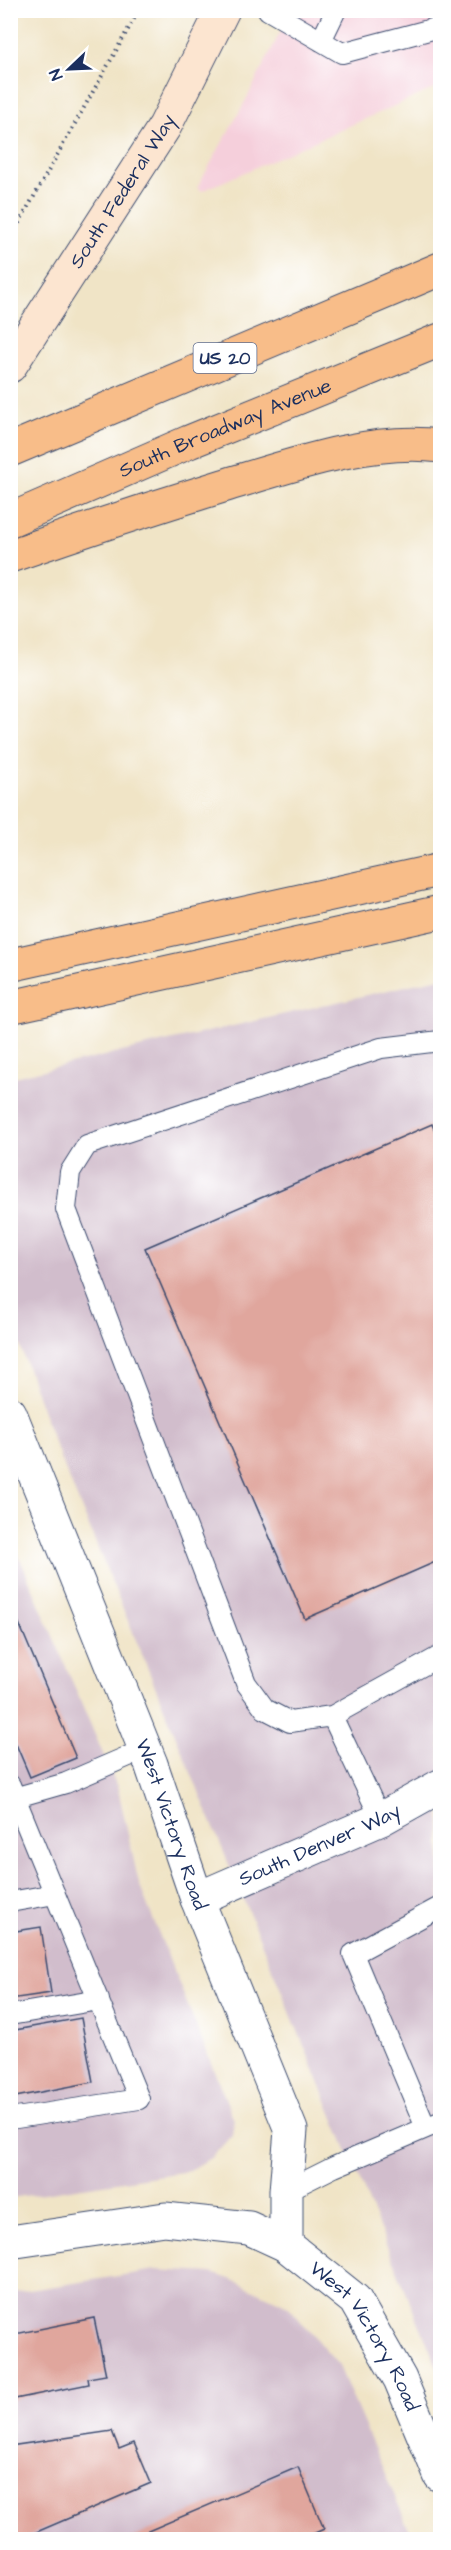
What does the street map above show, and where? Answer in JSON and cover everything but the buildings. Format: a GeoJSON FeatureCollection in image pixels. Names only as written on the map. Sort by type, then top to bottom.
{"type":"FeatureCollection","features":[{"type":"Feature","properties":{"kind":"main road","name":"South Federal Way"},"geometry":{"type":"LineString","coordinates":[[10,366],[165,126],[224,10]]}},
{"type":"Feature","properties":{"kind":"main road","name":"US 20"},"geometry":{"type":"LineString","coordinates":[[10,450],[441,269]]}},
{"type":"Feature","properties":{"kind":"main road","name":"South Broadway Avenue"},"geometry":{"type":"LineString","coordinates":[[10,520],[189,442],[441,340]]}},
{"type":"Feature","properties":{"kind":"main road"},"geometry":{"type":"LineString","coordinates":[[10,556],[109,522],[302,462],[378,447],[426,444],[441,446]]}},
{"type":"Feature","properties":{"kind":"main road"},"geometry":{"type":"LineString","coordinates":[[10,965],[441,870]]}},
{"type":"Feature","properties":{"kind":"main road"},"geometry":{"type":"LineString","coordinates":[[10,1007],[441,912]]}},
{"type":"Feature","properties":{"kind":"street","name":"West Victory Road"},"geometry":{"type":"LineString","coordinates":[[10,1413],[145,1749],[197,1899],[291,2130],[285,2191],[286,2244]]}},
{"type":"Feature","properties":{"kind":"street","name":"South Denver Way"},"geometry":{"type":"LineString","coordinates":[[197,1899],[381,1819],[441,1786]]}},
{"type":"Feature","properties":{"kind":"street","name":"West Victory Road"},"geometry":{"type":"LineString","coordinates":[[10,2242],[165,2219],[249,2228],[286,2244],[355,2300],[400,2379],[441,2475]]}},
{"type":"Feature","properties":{"kind":"lane"},"geometry":{"type":"LineString","coordinates":[[268,10],[342,53],[441,27]]}},
{"type":"Feature","properties":{"kind":"lane"},"geometry":{"type":"LineString","coordinates":[[321,41],[336,10]]}},
{"type":"Feature","properties":{"kind":"lane"},"geometry":{"type":"LineString","coordinates":[[441,1041],[381,1048],[87,1145],[70,1172],[66,1209],[246,1683],[264,1709],[290,1722],[332,1716],[441,1656]]}},
{"type":"Feature","properties":{"kind":"lane"},"geometry":{"type":"LineString","coordinates":[[332,1716],[381,1819]]}},
{"type":"Feature","properties":{"kind":"lane"},"geometry":{"type":"LineString","coordinates":[[10,2119],[139,2099],[56,1894],[12,1794],[66,1783],[145,1749]]}},
{"type":"Feature","properties":{"kind":"lane"},"geometry":{"type":"LineString","coordinates":[[10,1902],[56,1894]]}},
{"type":"Feature","properties":{"kind":"lane"},"geometry":{"type":"LineString","coordinates":[[285,2191],[334,2167],[433,2125],[353,1954],[438,1914]]}},
{"type":"Feature","properties":{"kind":"lane"},"geometry":{"type":"LineString","coordinates":[[10,2014],[99,2000]]}},
{"type":"Feature","properties":{"kind":"path"},"geometry":{"type":"LineString","coordinates":[[10,239],[140,10]]}},
{"type":"Feature","properties":{"kind":"shaded area"},"geometry":{"type":"Polygon","coordinates":[[[291,11],[440,11],[440,86],[202,191],[197,188],[247,98],[291,11]]]}},
{"type":"Feature","properties":{"kind":"shaded area"},"geometry":{"type":"Polygon","coordinates":[[[440,978],[440,2374],[51,1435],[21,1349],[10,1307],[10,1078],[440,978]]]}},
{"type":"Feature","properties":{"kind":"shaded area"},"geometry":{"type":"Polygon","coordinates":[[[10,1535],[118,1789],[139,1884],[234,2120],[232,2135],[212,2157],[189,2171],[11,2198],[10,1535]]]}},
{"type":"Feature","properties":{"kind":"shaded area"},"geometry":{"type":"Polygon","coordinates":[[[156,2270],[211,2273],[231,2279],[288,2306],[339,2366],[413,2539],[11,2540],[11,2293],[156,2270]]]}}]}
